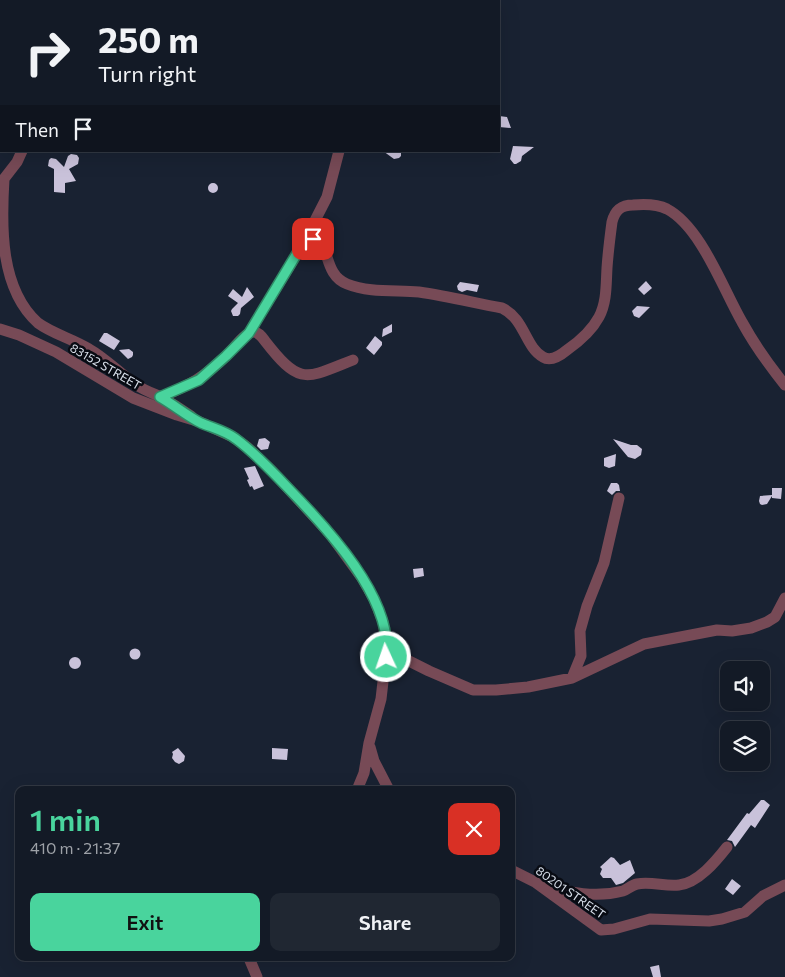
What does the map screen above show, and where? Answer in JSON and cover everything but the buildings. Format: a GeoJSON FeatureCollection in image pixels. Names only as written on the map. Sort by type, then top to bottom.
{"type":"FeatureCollection","features":[{"type":"Feature","properties":{"kind":"street"},"geometry":{"type":"LineString","coordinates":[[2,182],[17,162],[22,152]]}},
{"type":"Feature","properties":{"kind":"street"},"geometry":{"type":"LineString","coordinates":[[160,397],[199,380],[249,333],[303,244],[327,197],[340,152]]}},
{"type":"Feature","properties":{"kind":"street","name":"83152 STREET"},"geometry":{"type":"LineString","coordinates":[[2,182],[4,254],[13,286],[21,303],[33,318],[43,326],[92,351],[139,387],[160,397],[200,422]]}},
{"type":"Feature","properties":{"kind":"street"},"geometry":{"type":"LineString","coordinates":[[303,244],[305,240],[313,239],[321,242],[329,266],[334,274],[339,280],[350,285],[366,289],[421,292],[502,308],[510,312],[518,321],[541,356],[549,359],[556,357],[574,345],[599,318],[605,297],[611,228],[616,212],[624,205],[643,204],[661,207],[673,213],[694,234],[742,323],[785,385]]}},
{"type":"Feature","properties":{"kind":"street","name":"83152 STREET"},"geometry":{"type":"LineString","coordinates":[[0,329],[19,335],[56,352],[133,398],[200,422],[233,437],[247,447],[330,534],[374,598],[383,622],[388,647],[381,700],[369,743],[364,773],[359,786]]}},
{"type":"Feature","properties":{"kind":"street"},"geometry":{"type":"LineString","coordinates":[[249,333],[260,334],[289,367],[303,375],[315,375],[353,360]]}},
{"type":"Feature","properties":{"kind":"street"},"geometry":{"type":"LineString","coordinates":[[572,678],[581,656],[580,631],[587,606],[604,563],[619,498]]}},
{"type":"Feature","properties":{"kind":"street"},"geometry":{"type":"LineString","coordinates":[[388,647],[429,671],[473,690],[520,688],[572,678],[644,644],[717,630],[732,631],[750,628],[767,622],[780,614],[785,598]]}},
{"type":"Feature","properties":{"kind":"street"},"geometry":{"type":"LineString","coordinates":[[369,743],[374,760],[387,786]]}},
{"type":"Feature","properties":{"kind":"street"},"geometry":{"type":"LineString","coordinates":[[535,882],[568,892],[595,895],[624,890],[637,884],[680,885],[690,882],[711,866],[726,847]]}},
{"type":"Feature","properties":{"kind":"street","name":"80201 STREET"},"geometry":{"type":"LineString","coordinates":[[515,872],[535,882],[601,930],[614,929],[650,919],[709,921],[722,919],[745,912],[763,896],[785,885]]}},
{"type":"Feature","properties":{"kind":"street"},"geometry":{"type":"LineString","coordinates":[[249,961],[257,977]]}},
{"type":"Feature","properties":{"kind":"route"},"geometry":{"type":"LineString","coordinates":[[313,239],[305,240],[249,333],[199,380],[160,397],[200,422],[220,430],[247,447],[297,497],[330,534],[346,554],[374,598],[383,622],[388,647],[386,657]]}}]}
